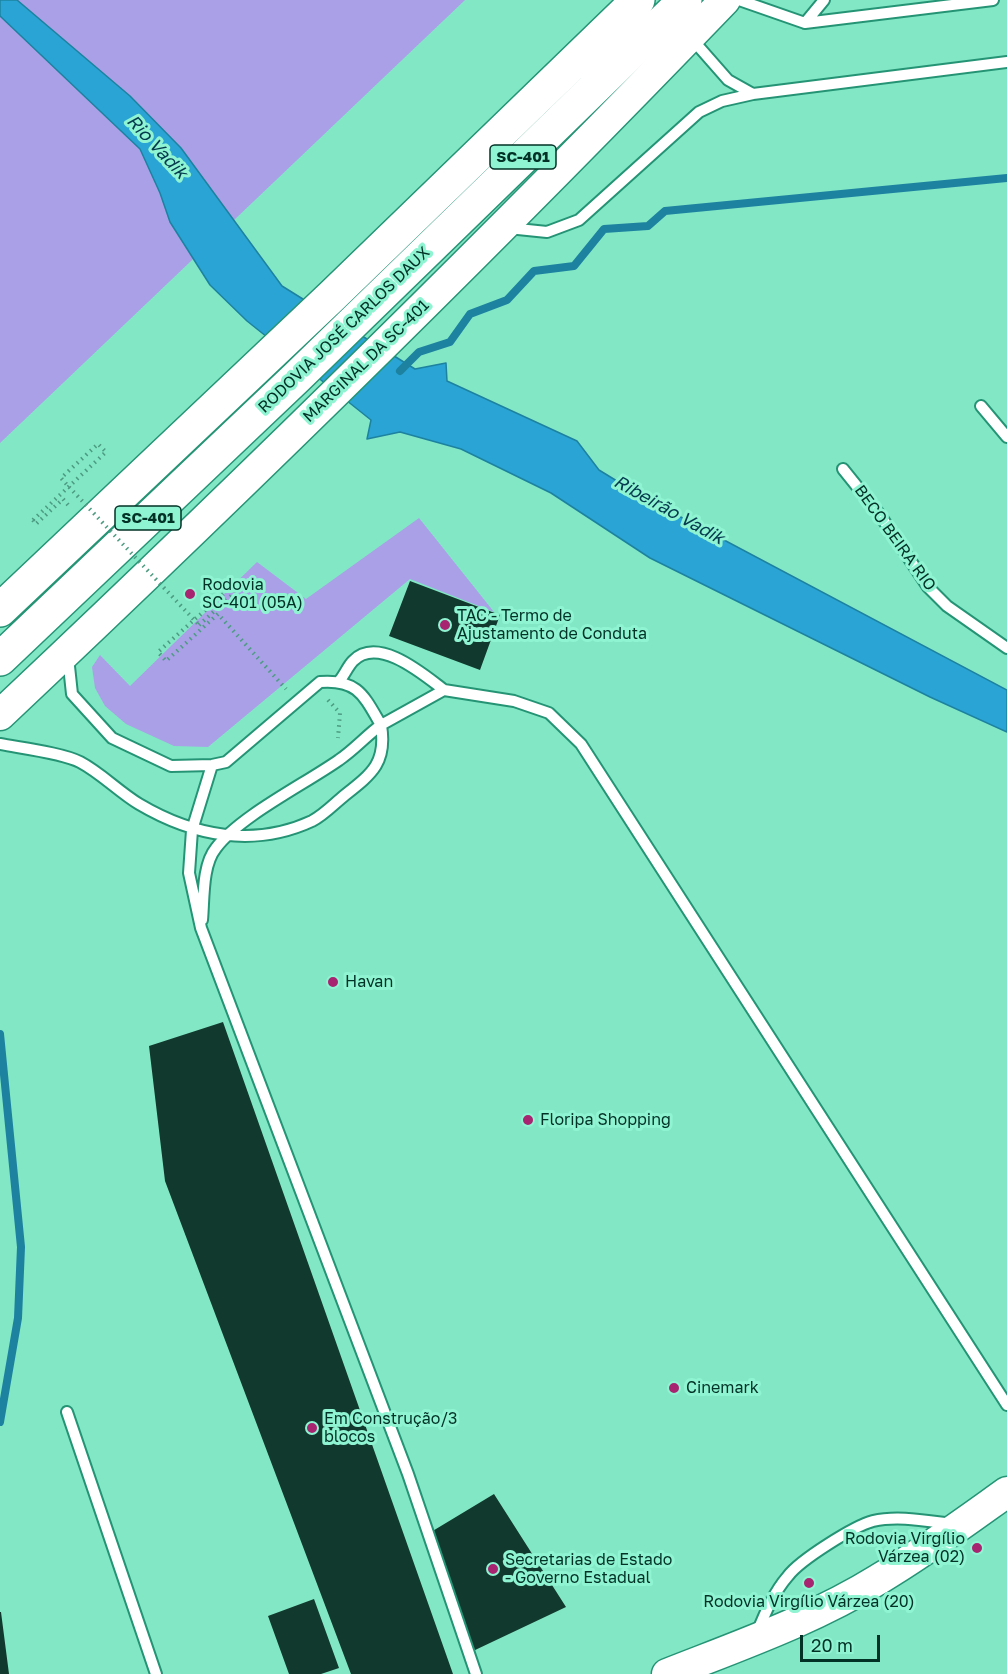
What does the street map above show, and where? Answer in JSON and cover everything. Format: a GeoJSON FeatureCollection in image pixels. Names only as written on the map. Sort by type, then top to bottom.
{"type":"FeatureCollection","features":[{"type":"Feature","properties":{"kind":"highway","name":"RODOVIA JOSÉ CARLOS DAUX"},"geometry":{"type":"LineString","coordinates":[[0,610],[332,296],[638,0]]}},
{"type":"Feature","properties":{"kind":"highway","name":"RODOVIA JOSÉ CARLOS DAUX"},"geometry":{"type":"LineString","coordinates":[[0,658],[296,378],[686,0]]}},
{"type":"Feature","properties":{"kind":"main road","name":"MARGINAL DA SC-401"},"geometry":{"type":"LineString","coordinates":[[0,715],[387,341],[725,0]]}},
{"type":"Feature","properties":{"kind":"main road"},"geometry":{"type":"LineString","coordinates":[[667,1674],[755,1639],[820,1610],[878,1580],[1007,1492]]}},
{"type":"Feature","properties":{"kind":"lane"},"geometry":{"type":"LineString","coordinates":[[739,0],[805,23],[993,0]]}},
{"type":"Feature","properties":{"kind":"lane"},"geometry":{"type":"LineString","coordinates":[[805,23],[825,0]]}},
{"type":"Feature","properties":{"kind":"lane"},"geometry":{"type":"LineString","coordinates":[[690,37],[728,80],[753,94]]}},
{"type":"Feature","properties":{"kind":"lane"},"geometry":{"type":"LineString","coordinates":[[501,227],[547,232],[579,220],[699,112],[722,101],[753,94],[1007,62]]}},
{"type":"Feature","properties":{"kind":"lane"},"geometry":{"type":"LineString","coordinates":[[981,406],[1007,437]]}},
{"type":"Feature","properties":{"kind":"lane","name":"BECO BEIRA RIO"},"geometry":{"type":"LineString","coordinates":[[843,469],[880,515],[928,586],[947,606],[1007,648]]}},
{"type":"Feature","properties":{"kind":"lane"},"geometry":{"type":"LineString","coordinates":[[0,744],[79,761],[139,804],[192,830],[228,837],[264,836],[314,820],[356,787],[380,762],[383,737],[381,725],[362,693],[340,680],[320,682],[226,762],[212,765],[171,765],[112,738],[72,694],[68,651]]}},
{"type":"Feature","properties":{"kind":"lane"},"geometry":{"type":"LineString","coordinates":[[340,680],[355,659],[373,653],[399,657],[444,690],[514,701],[549,713],[581,744],[1007,1405]]}},
{"type":"Feature","properties":{"kind":"lane"},"geometry":{"type":"LineString","coordinates":[[201,928],[208,865],[215,849],[254,815],[342,758],[360,740],[381,725],[444,690]]}},
{"type":"Feature","properties":{"kind":"lane"},"geometry":{"type":"LineString","coordinates":[[212,765],[192,830],[189,873],[201,928],[408,1474],[476,1674]]}},
{"type":"Feature","properties":{"kind":"lane"},"geometry":{"type":"LineString","coordinates":[[67,1412],[156,1674]]}},
{"type":"Feature","properties":{"kind":"lane"},"geometry":{"type":"LineString","coordinates":[[755,1639],[766,1610],[789,1574],[831,1542],[873,1521],[914,1520],[961,1525]]}},
{"type":"Feature","properties":{"kind":"path"},"geometry":{"type":"LineString","coordinates":[[33,520],[69,487],[106,452],[98,444],[61,478],[69,487],[199,625],[242,586],[238,581],[158,652],[166,661],[218,614],[298,703]]}},
{"type":"Feature","properties":{"kind":"shaded area"},"geometry":{"type":"Polygon","coordinates":[[[0,0],[465,0],[0,443],[0,0]]]}},
{"type":"Feature","properties":{"kind":"shaded area"},"geometry":{"type":"Polygon","coordinates":[[[419,518],[494,612],[410,579],[208,747],[174,746],[126,724],[105,706],[95,688],[92,667],[100,655],[130,686],[257,562],[306,599],[419,518]]]}},
{"type":"Feature","properties":{"kind":"water","name":"Rio Vadik"},"geometry":{"type":"Polygon","coordinates":[[[0,0],[17,0],[130,96],[181,148],[282,286],[415,369],[446,363],[447,381],[577,441],[599,470],[643,497],[1007,690],[1007,732],[930,697],[650,558],[551,493],[461,449],[400,432],[367,439],[371,420],[247,321],[210,285],[170,222],[140,149],[0,16],[0,0]]]}},
{"type":"Feature","properties":{"kind":"building","name":"TAC - Termo de Ajustamento de Conduta"},"geometry":{"type":"Polygon","coordinates":[[[410,581],[500,615],[480,670],[389,636],[410,581]]]}},
{"type":"Feature","properties":{"kind":"building","name":"Em Construção/3 blocos"},"geometry":{"type":"Polygon","coordinates":[[[223,1022],[453,1674],[351,1674],[165,1181],[149,1046],[223,1022]]]}},
{"type":"Feature","properties":{"kind":"building","name":"Secretarias de Estado - Governo Estadual"},"geometry":{"type":"Polygon","coordinates":[[[494,1494],[566,1607],[473,1651],[431,1532],[494,1494]]]}},
{"type":"Feature","properties":{"kind":"building"},"geometry":{"type":"Polygon","coordinates":[[[314,1599],[339,1668],[321,1674],[289,1674],[268,1616],[314,1599]]]}},
{"type":"Feature","properties":{"kind":"building"},"geometry":{"type":"Polygon","coordinates":[[[1,1612],[9,1674],[0,1674],[1,1612]]]}},
{"type":"Feature","properties":{"kind":"waterway"},"geometry":{"type":"LineString","coordinates":[[400,371],[419,352],[450,342],[470,314],[507,300],[534,271],[574,266],[604,229],[648,226],[665,211],[1007,178]]}},
{"type":"Feature","properties":{"kind":"waterway"},"geometry":{"type":"LineString","coordinates":[[0,1034],[21,1247],[18,1318],[0,1422]]}},
{"type":"Feature","properties":{"kind":"place","name":"Rodovia SC-401 (05A)"},"geometry":{"type":"Point","coordinates":[190,594]}},
{"type":"Feature","properties":{"kind":"place","name":"TAC - Termo de Ajustamento de Conduta"},"geometry":{"type":"Point","coordinates":[445,625]}},
{"type":"Feature","properties":{"kind":"place","name":"Havan"},"geometry":{"type":"Point","coordinates":[333,982]}},
{"type":"Feature","properties":{"kind":"place","name":"Floripa Shopping"},"geometry":{"type":"Point","coordinates":[528,1120]}},
{"type":"Feature","properties":{"kind":"place","name":"Cinemark"},"geometry":{"type":"Point","coordinates":[674,1388]}},
{"type":"Feature","properties":{"kind":"place","name":"Em Construção/3 blocos"},"geometry":{"type":"Point","coordinates":[312,1428]}},
{"type":"Feature","properties":{"kind":"place","name":"Rodovia Virgílio Várzea (02)"},"geometry":{"type":"Point","coordinates":[977,1548]}},
{"type":"Feature","properties":{"kind":"place","name":"Secretarias de Estado - Governo Estadual"},"geometry":{"type":"Point","coordinates":[493,1569]}},
{"type":"Feature","properties":{"kind":"place","name":"Rodovia Virgílio Várzea (20)"},"geometry":{"type":"Point","coordinates":[809,1583]}},
{"type":"Feature","properties":{"kind":"water label","name":"Ribeirão Vadik"},"geometry":{"type":"Point","coordinates":[669,510]}}]}
